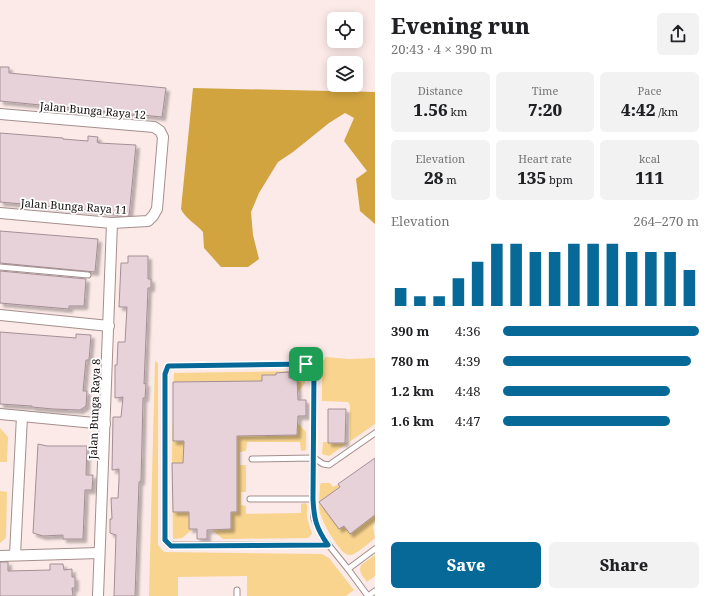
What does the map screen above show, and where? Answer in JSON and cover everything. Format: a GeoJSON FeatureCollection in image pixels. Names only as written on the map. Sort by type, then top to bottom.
{"type":"FeatureCollection","features":[{"type":"Feature","properties":{"kind":"street","name":"Jalan Bunga Raya 12"},"geometry":{"type":"LineString","coordinates":[[0,114],[154,127],[160,131],[163,137],[158,201]]}},
{"type":"Feature","properties":{"kind":"street","name":"Jalan Bunga Raya 11"},"geometry":{"type":"LineString","coordinates":[[0,213],[112,223],[148,221],[157,209],[158,201]]}},
{"type":"Feature","properties":{"kind":"street","name":"Jalan Bunga Raya 8"},"geometry":{"type":"LineString","coordinates":[[98,596],[112,223]]}},
{"type":"Feature","properties":{"kind":"street"},"geometry":{"type":"LineString","coordinates":[[0,314],[109,326]]}},
{"type":"Feature","properties":{"kind":"street"},"geometry":{"type":"LineString","coordinates":[[0,414],[105,424]]}},
{"type":"Feature","properties":{"kind":"street"},"geometry":{"type":"LineString","coordinates":[[15,555],[22,416]]}},
{"type":"Feature","properties":{"kind":"street"},"geometry":{"type":"LineString","coordinates":[[0,556],[99,553]]}},
{"type":"Feature","properties":{"kind":"lane"},"geometry":{"type":"LineString","coordinates":[[0,267],[88,275]]}},
{"type":"Feature","properties":{"kind":"lane"},"geometry":{"type":"LineString","coordinates":[[328,545],[171,546],[165,540],[165,374],[168,366],[306,364],[314,369],[314,519],[323,538],[368,596],[375,591]]}},
{"type":"Feature","properties":{"kind":"lane"},"geometry":{"type":"LineString","coordinates":[[252,459],[314,458],[323,464],[329,465],[375,433]]}},
{"type":"Feature","properties":{"kind":"lane"},"geometry":{"type":"LineString","coordinates":[[250,499],[313,499]]}},
{"type":"Feature","properties":{"kind":"lane"},"geometry":{"type":"LineString","coordinates":[[348,569],[375,549]]}},
{"type":"Feature","properties":{"kind":"lane"},"geometry":{"type":"LineString","coordinates":[[237,590],[237,596]]}},
{"type":"Feature","properties":{"kind":"shaded area"},"geometry":{"type":"Polygon","coordinates":[[[193,88],[375,92],[375,224],[360,211],[356,179],[367,171],[344,141],[354,118],[345,113],[329,123],[278,162],[259,193],[251,212],[253,235],[259,259],[248,267],[221,267],[204,248],[203,232],[185,215],[181,209],[193,88]]]}},
{"type":"Feature","properties":{"kind":"shaded area"},"geometry":{"type":"Polygon","coordinates":[[[326,357],[349,359],[375,358],[375,424],[329,456],[322,454],[323,442],[346,443],[350,441],[350,405],[348,402],[322,401],[322,362],[326,357]]]}},
{"type":"Feature","properties":{"kind":"shaded area"},"geometry":{"type":"Polygon","coordinates":[[[155,361],[158,363],[158,545],[164,552],[322,554],[329,558],[354,590],[346,596],[247,596],[247,576],[178,577],[178,596],[149,596],[155,361]]]}},
{"type":"Feature","properties":{"kind":"shaded area"},"geometry":{"type":"Polygon","coordinates":[[[302,371],[305,375],[305,383],[296,395],[296,421],[306,432],[306,450],[301,451],[300,442],[247,442],[246,451],[240,452],[240,465],[246,465],[246,492],[241,492],[241,505],[246,506],[246,514],[301,513],[301,504],[305,503],[307,505],[307,518],[312,534],[308,538],[223,539],[210,528],[193,529],[182,538],[173,539],[172,456],[174,373],[302,371]]]}},
{"type":"Feature","properties":{"kind":"shaded area"},"geometry":{"type":"Polygon","coordinates":[[[0,428],[8,437],[7,462],[0,462],[0,428]]]}},
{"type":"Feature","properties":{"kind":"shaded area"},"geometry":{"type":"Polygon","coordinates":[[[375,471],[375,522],[373,527],[375,538],[352,555],[345,554],[336,544],[321,517],[319,506],[320,485],[321,483],[330,483],[333,487],[337,485],[354,483],[375,471]]]}},
{"type":"Feature","properties":{"kind":"shaded area"},"geometry":{"type":"Polygon","coordinates":[[[0,491],[7,492],[6,538],[0,543],[0,491]]]}},
{"type":"Feature","properties":{"kind":"shaded area"},"geometry":{"type":"Polygon","coordinates":[[[375,555],[375,576],[367,582],[361,574],[360,567],[375,555]]]}},
{"type":"Feature","properties":{"kind":"building"},"geometry":{"type":"Polygon","coordinates":[[[0,67],[9,67],[9,73],[166,88],[162,117],[0,101],[0,67]]]}},
{"type":"Feature","properties":{"kind":"building"},"geometry":{"type":"Polygon","coordinates":[[[0,133],[88,141],[88,136],[98,137],[97,142],[99,143],[136,145],[129,216],[117,216],[118,214],[101,211],[0,202],[0,133]]]}},
{"type":"Feature","properties":{"kind":"building"},"geometry":{"type":"Polygon","coordinates":[[[0,231],[98,239],[95,272],[0,263],[0,231]]]}},
{"type":"Feature","properties":{"kind":"building"},"geometry":{"type":"Polygon","coordinates":[[[128,256],[148,256],[148,279],[151,279],[151,288],[148,288],[144,384],[146,383],[145,398],[143,398],[141,481],[139,482],[135,596],[114,596],[116,535],[110,533],[110,519],[112,519],[111,498],[118,498],[119,469],[112,470],[113,417],[121,417],[123,397],[115,398],[115,365],[117,365],[118,342],[125,342],[127,307],[119,307],[121,263],[128,263],[128,256]]]}},
{"type":"Feature","properties":{"kind":"building"},"geometry":{"type":"Polygon","coordinates":[[[0,271],[86,279],[84,306],[69,306],[69,309],[0,303],[0,271]]]}},
{"type":"Feature","properties":{"kind":"building"},"geometry":{"type":"Polygon","coordinates":[[[0,332],[76,338],[76,334],[91,335],[89,360],[86,360],[83,391],[87,391],[86,406],[80,410],[0,404],[0,332]]]}},
{"type":"Feature","properties":{"kind":"building"},"geometry":{"type":"Polygon","coordinates":[[[289,372],[289,378],[297,378],[298,400],[306,400],[306,416],[298,416],[297,435],[237,436],[237,512],[231,512],[231,529],[207,530],[207,539],[197,539],[197,529],[189,529],[189,512],[173,512],[172,463],[183,463],[184,441],[173,441],[173,382],[262,381],[262,375],[276,375],[276,373],[289,372]]]}},
{"type":"Feature","properties":{"kind":"building"},"geometry":{"type":"Polygon","coordinates":[[[328,409],[346,409],[345,443],[328,443],[328,409]]]}},
{"type":"Feature","properties":{"kind":"building"},"geometry":{"type":"Polygon","coordinates":[[[38,444],[47,446],[87,446],[86,475],[93,475],[92,490],[85,490],[83,539],[63,539],[63,535],[43,536],[33,533],[38,444]]]}},
{"type":"Feature","properties":{"kind":"building"},"geometry":{"type":"Polygon","coordinates":[[[375,458],[375,515],[350,534],[344,526],[339,529],[319,502],[340,487],[338,484],[375,458]]]}},
{"type":"Feature","properties":{"kind":"building"},"geometry":{"type":"Polygon","coordinates":[[[0,562],[8,562],[8,571],[50,570],[50,564],[63,564],[64,570],[72,569],[72,577],[75,577],[75,588],[72,588],[73,596],[0,596],[0,562]]]}},
{"type":"Feature","properties":{"kind":"route"},"geometry":{"type":"LineString","coordinates":[[306,364],[314,369],[314,519],[328,545],[171,546],[165,540],[165,374],[168,366],[306,364]]}}]}
